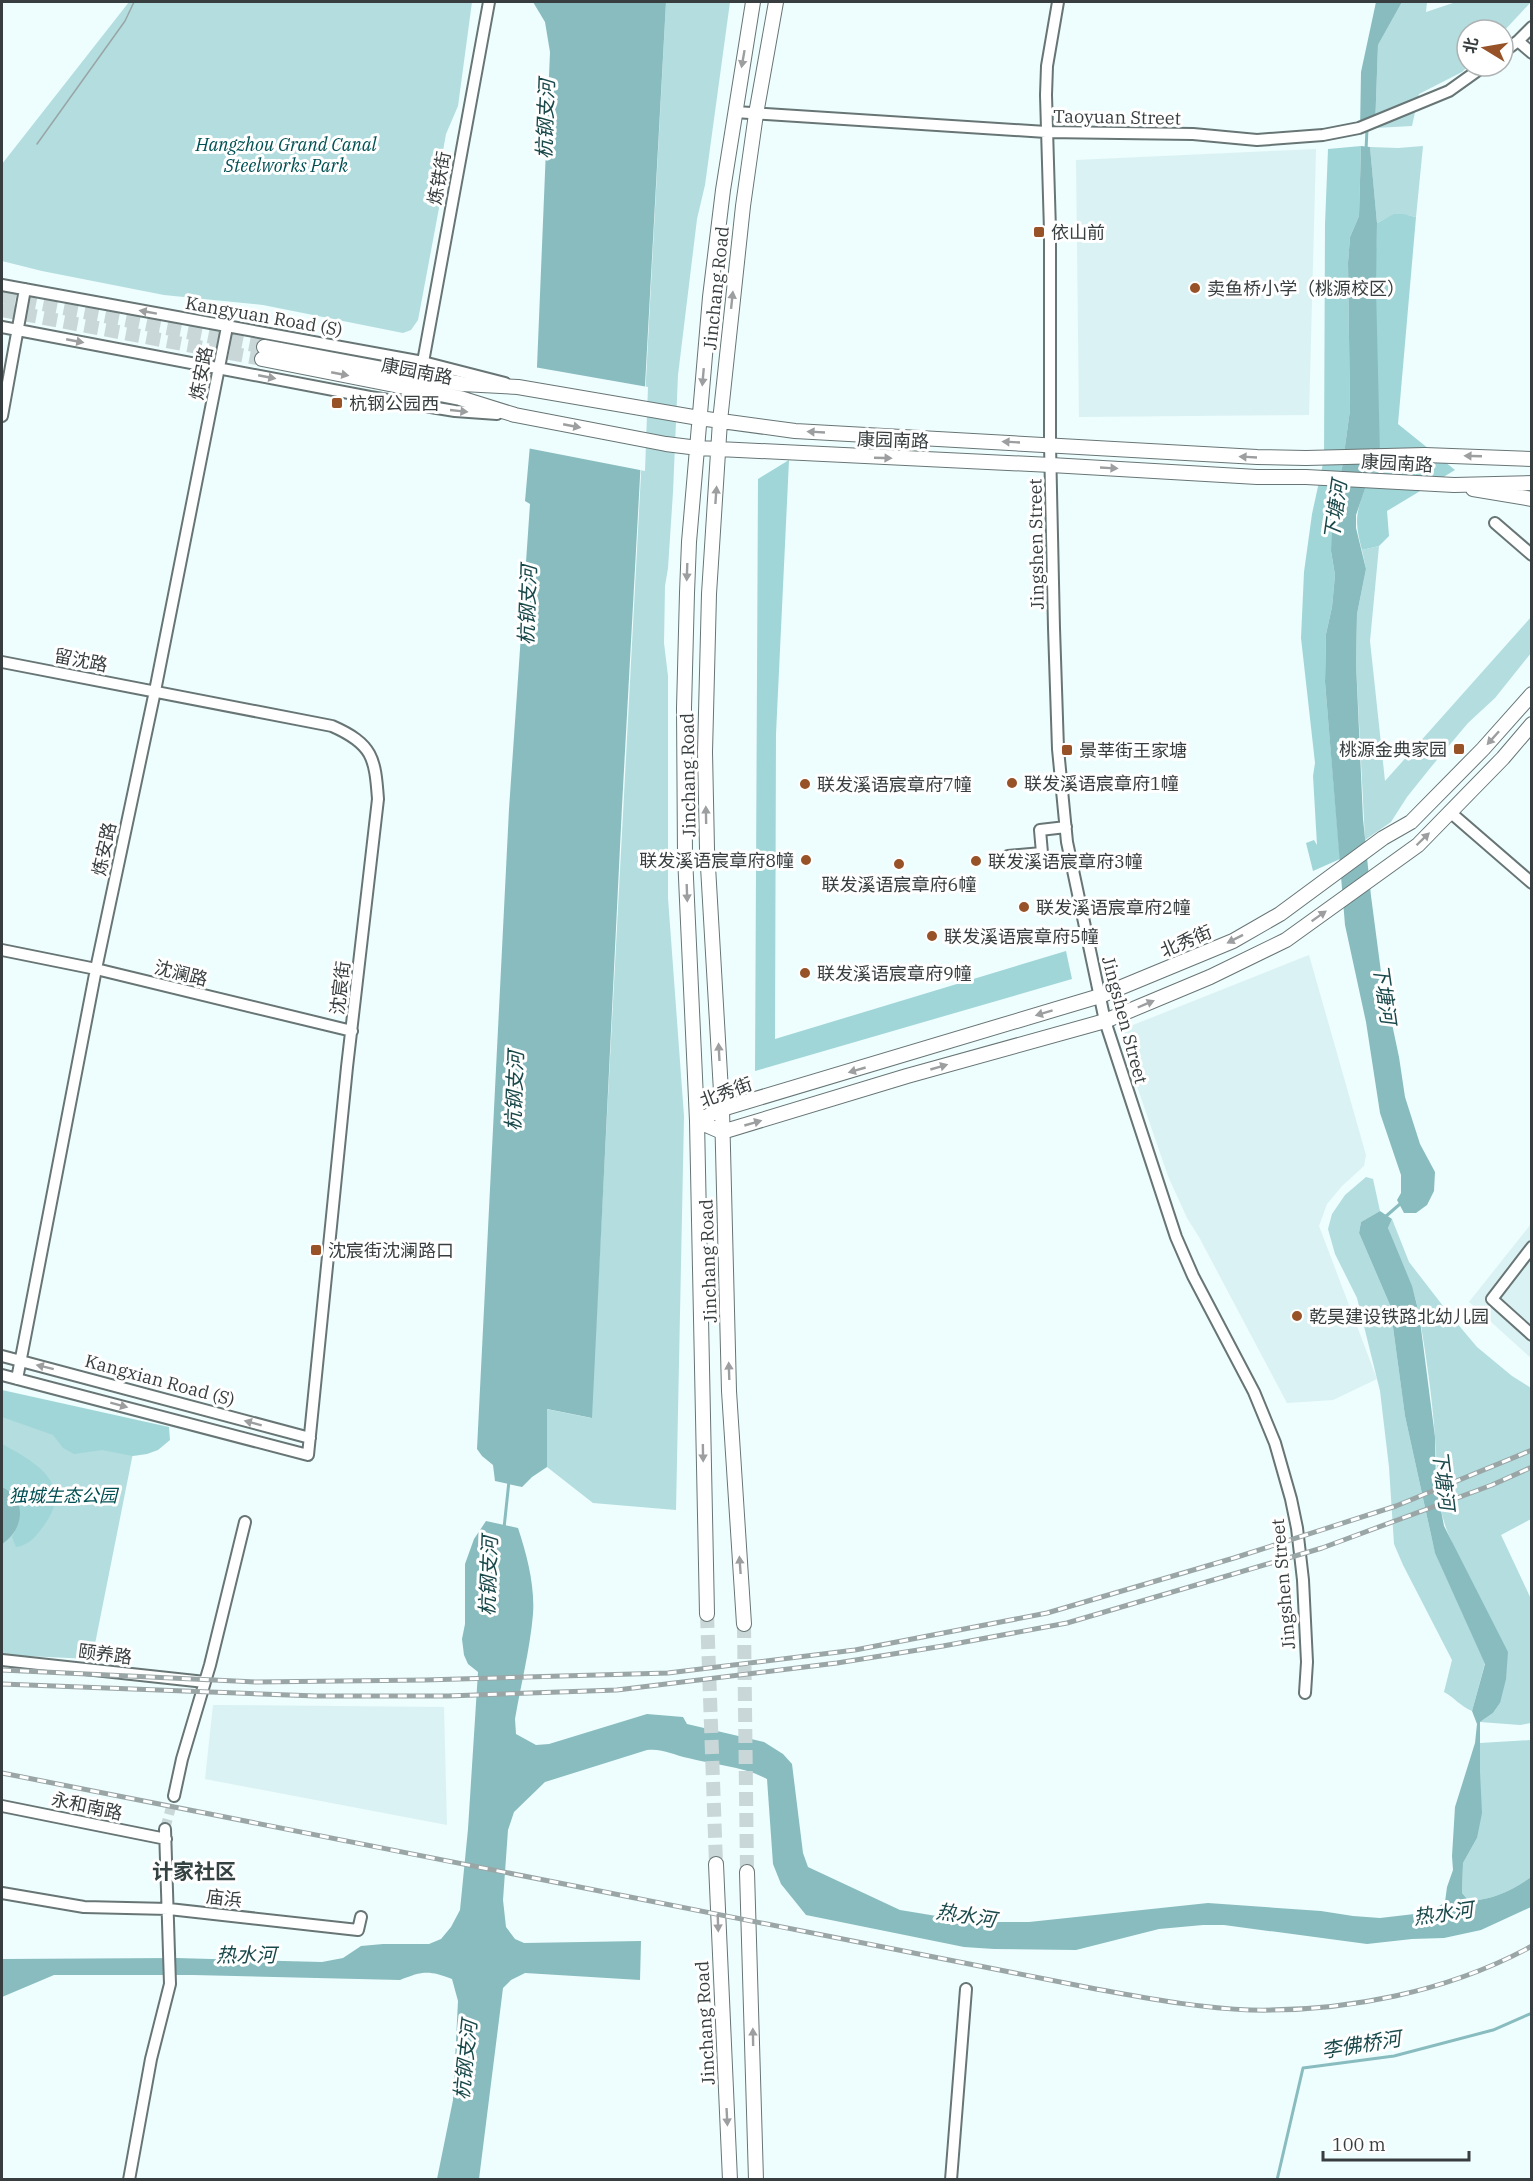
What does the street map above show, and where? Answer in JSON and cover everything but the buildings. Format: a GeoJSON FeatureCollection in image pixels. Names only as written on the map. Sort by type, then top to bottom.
{"type":"FeatureCollection","features":[{"type":"Feature","properties":{"kind":"main road","name":"Jinchang Road"},"geometry":{"type":"LineString","coordinates":[[707,1614],[697,1121],[686,868],[684,708],[689,542],[711,287],[753,2]]}},
{"type":"Feature","properties":{"kind":"main road","name":"Jinchang Road"},"geometry":{"type":"LineString","coordinates":[[744,1624],[729,1390],[722,1109],[707,849],[705,752],[709,594],[720,421],[734,284],[756,114],[776,2]]}},
{"type":"Feature","properties":{"kind":"main road","name":"康园南路"},"geometry":{"type":"LineString","coordinates":[[1532,459],[1380,455],[1257,457],[795,431],[699,418],[518,387],[462,384],[263,353],[460,398],[515,415],[698,448],[1257,477],[1454,484],[1532,483]]}},
{"type":"Feature","properties":{"kind":"main road"},"geometry":{"type":"LineString","coordinates":[[1454,484],[1488,493],[1532,499]]}},
{"type":"Feature","properties":{"kind":"main road","name":"北秀街"},"geometry":{"type":"LineString","coordinates":[[697,1121],[722,1109],[1100,996],[1233,941],[1280,914],[1373,846],[1412,822],[1483,749],[1532,694]]}},
{"type":"Feature","properties":{"kind":"main road"},"geometry":{"type":"LineString","coordinates":[[1450,812],[1503,758],[1532,724]]}},
{"type":"Feature","properties":{"kind":"main road","name":"北秀街"},"geometry":{"type":"LineString","coordinates":[[697,1121],[722,1131],[1105,1021],[1210,977],[1286,940],[1418,845],[1450,812]]}},
{"type":"Feature","properties":{"kind":"main road","name":"Jinchang Road"},"geometry":{"type":"LineString","coordinates":[[716,1864],[730,2180]]}},
{"type":"Feature","properties":{"kind":"main road"},"geometry":{"type":"LineString","coordinates":[[747,1872],[756,2180]]}},
{"type":"Feature","properties":{"kind":"street","name":"炼铁街"},"geometry":{"type":"LineString","coordinates":[[423,362],[489,2]]}},
{"type":"Feature","properties":{"kind":"street","name":"Jingshen Street"},"geometry":{"type":"LineString","coordinates":[[1058,2],[1047,66],[1046,132],[1050,231],[1050,444],[1058,749],[1065,827],[1082,921],[1105,1021],[1176,1237],[1197,1285],[1254,1392],[1275,1443],[1297,1528],[1303,1580],[1305,1693]]}},
{"type":"Feature","properties":{"kind":"street"},"geometry":{"type":"LineString","coordinates":[[1515,43],[1532,27]]}},
{"type":"Feature","properties":{"kind":"street"},"geometry":{"type":"LineString","coordinates":[[1518,41],[1532,53]]}},
{"type":"Feature","properties":{"kind":"street","name":"Taoyuan Street"},"geometry":{"type":"LineString","coordinates":[[735,112],[1046,132],[1193,134],[1257,140],[1323,135],[1359,128],[1449,91],[1467,78]]}},
{"type":"Feature","properties":{"kind":"street","name":"Kangyuan Road (S)"},"geometry":{"type":"LineString","coordinates":[[2,285],[423,362],[518,387]]}},
{"type":"Feature","properties":{"kind":"street"},"geometry":{"type":"LineString","coordinates":[[2,416],[25,290]]}},
{"type":"Feature","properties":{"kind":"street"},"geometry":{"type":"LineString","coordinates":[[2,327],[455,411],[515,415]]}},
{"type":"Feature","properties":{"kind":"street","name":"炼安路"},"geometry":{"type":"LineString","coordinates":[[17,1379],[96,969],[155,691],[226,327]]}},
{"type":"Feature","properties":{"kind":"street"},"geometry":{"type":"LineString","coordinates":[[1495,524],[1532,555]]}},
{"type":"Feature","properties":{"kind":"street","name":"留沈路"},"geometry":{"type":"LineString","coordinates":[[2,662],[155,691]]}},
{"type":"Feature","properties":{"kind":"street","name":"沈宸街"},"geometry":{"type":"LineString","coordinates":[[155,691],[332,726],[345,731],[368,750],[374,763],[378,800],[308,1455]]}},
{"type":"Feature","properties":{"kind":"street"},"geometry":{"type":"LineString","coordinates":[[1450,812],[1532,883]]}},
{"type":"Feature","properties":{"kind":"street"},"geometry":{"type":"LineString","coordinates":[[1008,856],[1042,853],[1040,830],[1065,827]]}},
{"type":"Feature","properties":{"kind":"street","name":"沈澜路"},"geometry":{"type":"LineString","coordinates":[[2,950],[96,969],[352,1031]]}},
{"type":"Feature","properties":{"kind":"street"},"geometry":{"type":"LineString","coordinates":[[1532,1247],[1492,1299],[1532,1335]]}},
{"type":"Feature","properties":{"kind":"street","name":"Kangxian Road (S)"},"geometry":{"type":"LineString","coordinates":[[2,1356],[310,1438]]}},
{"type":"Feature","properties":{"kind":"street","name":"Kangxian Road (S)"},"geometry":{"type":"LineString","coordinates":[[2,1375],[308,1455]]}},
{"type":"Feature","properties":{"kind":"street"},"geometry":{"type":"LineString","coordinates":[[174,1796],[245,1522]]}},
{"type":"Feature","properties":{"kind":"street","name":"颐养路"},"geometry":{"type":"LineString","coordinates":[[2,1660],[205,1682]]}},
{"type":"Feature","properties":{"kind":"street","name":"永和南路"},"geometry":{"type":"LineString","coordinates":[[2,1806],[166,1834],[169,1909]]}},
{"type":"Feature","properties":{"kind":"street","name":"庙浜"},"geometry":{"type":"LineString","coordinates":[[2,1893],[84,1907],[169,1909],[358,1930],[361,1917]]}},
{"type":"Feature","properties":{"kind":"street"},"geometry":{"type":"LineString","coordinates":[[129,2180],[151,2060],[170,1984],[169,1909]]}},
{"type":"Feature","properties":{"kind":"street"},"geometry":{"type":"LineString","coordinates":[[951,2180],[966,1989]]}},
{"type":"Feature","properties":{"kind":"shaded area"},"geometry":{"type":"Polygon","coordinates":[[[1361,146],[1359,216],[1350,237],[1348,263],[1350,410],[1340,484],[1332,510],[1331,551],[1335,575],[1332,607],[1326,634],[1325,682],[1340,859],[1313,871],[1306,843],[1314,840],[1317,845],[1313,776],[1315,763],[1301,638],[1304,572],[1312,514],[1324,459],[1325,224],[1328,149],[1361,146]]]}},
{"type":"Feature","properties":{"kind":"shaded area","name":"卖鱼桥小学（桃源校区）"},"geometry":{"type":"Polygon","coordinates":[[[1316,149],[1309,415],[1079,417],[1076,160],[1316,149]]]}},
{"type":"Feature","properties":{"kind":"shaded area"},"geometry":{"type":"Polygon","coordinates":[[[1394,214],[1416,217],[1398,424],[1455,470],[1387,511],[1389,536],[1379,546],[1362,550],[1357,521],[1368,480],[1377,223],[1394,214]]]}},
{"type":"Feature","properties":{"kind":"shaded area"},"geometry":{"type":"Polygon","coordinates":[[[789,460],[776,734],[775,1039],[1066,951],[1072,979],[755,1071],[758,479],[789,460]]]}},
{"type":"Feature","properties":{"kind":"shaded area"},"geometry":{"type":"Polygon","coordinates":[[[1309,955],[1366,1155],[1364,1166],[1342,1186],[1327,1204],[1319,1226],[1377,1379],[1333,1400],[1287,1403],[1187,1218],[1168,1176],[1121,1040],[1128,1027],[1309,955]]]}},
{"type":"Feature","properties":{"kind":"shaded area"},"geometry":{"type":"Polygon","coordinates":[[[1531,1224],[1531,1358],[1469,1302],[1531,1224]]]}},
{"type":"Feature","properties":{"kind":"shaded area"},"geometry":{"type":"Polygon","coordinates":[[[2,1390],[169,1427],[170,1440],[158,1450],[147,1454],[133,1456],[102,1450],[74,1454],[63,1448],[53,1435],[2,1417],[2,1390]]]}},
{"type":"Feature","properties":{"kind":"shaded area"},"geometry":{"type":"Polygon","coordinates":[[[2,1444],[27,1458],[47,1475],[53,1485],[55,1497],[53,1510],[39,1532],[29,1542],[16,1547],[12,1537],[15,1531],[11,1491],[2,1487],[2,1444]]]}},
{"type":"Feature","properties":{"kind":"shaded area"},"geometry":{"type":"Polygon","coordinates":[[[213,1705],[444,1707],[447,1825],[205,1779],[213,1705]]]}},
{"type":"Feature","properties":{"kind":"green space","name":"Hangzhou Grand Canal Steelworks Park"},"geometry":{"type":"Polygon","coordinates":[[[129,2],[472,2],[458,106],[446,134],[439,173],[439,208],[418,320],[411,330],[403,333],[263,305],[164,295],[2,261],[2,164],[129,2]]]}},
{"type":"Feature","properties":{"kind":"green space"},"geometry":{"type":"Polygon","coordinates":[[[666,2],[730,2],[705,185],[697,219],[678,375],[673,492],[665,586],[664,643],[668,676],[668,898],[684,1116],[676,1510],[593,1503],[547,1467],[546,1409],[591,1418],[666,2]]]}},
{"type":"Feature","properties":{"kind":"green space"},"geometry":{"type":"Polygon","coordinates":[[[1402,2],[1427,2],[1426,12],[1456,2],[1531,2],[1515,19],[1455,18],[1455,76],[1419,94],[1412,126],[1375,128],[1378,45],[1402,2]]]}},
{"type":"Feature","properties":{"kind":"green space"},"geometry":{"type":"Polygon","coordinates":[[[1423,146],[1416,217],[1396,216],[1377,223],[1370,147],[1423,146]]]}},
{"type":"Feature","properties":{"kind":"green space"},"geometry":{"type":"Polygon","coordinates":[[[1379,546],[1370,641],[1385,781],[1532,616],[1531,653],[1495,698],[1468,723],[1431,767],[1391,822],[1365,840],[1356,663],[1357,614],[1366,569],[1362,550],[1379,546]]]}},
{"type":"Feature","properties":{"kind":"green space"},"geometry":{"type":"Polygon","coordinates":[[[1366,1177],[1373,1179],[1380,1211],[1361,1222],[1359,1233],[1390,1305],[1405,1416],[1435,1552],[1485,1663],[1472,1711],[1444,1692],[1452,1660],[1394,1544],[1389,1467],[1380,1391],[1357,1298],[1335,1254],[1328,1229],[1332,1214],[1345,1195],[1366,1177]]]}},
{"type":"Feature","properties":{"kind":"green space"},"geometry":{"type":"Polygon","coordinates":[[[1392,1219],[1409,1262],[1450,1315],[1477,1347],[1512,1376],[1531,1388],[1531,1519],[1501,1535],[1531,1599],[1531,1723],[1520,1725],[1480,1722],[1493,1713],[1500,1703],[1442,1515],[1422,1329],[1417,1303],[1388,1228],[1392,1219]]]}},
{"type":"Feature","properties":{"kind":"green space","name":"独城生态公园"},"geometry":{"type":"Polygon","coordinates":[[[2,1416],[134,1448],[92,1659],[2,1655],[2,1416]]]}},
{"type":"Feature","properties":{"kind":"green space"},"geometry":{"type":"Polygon","coordinates":[[[1531,1740],[1531,1877],[1502,1894],[1469,1901],[1462,1893],[1463,1863],[1477,1838],[1480,1743],[1531,1740]]]}},
{"type":"Feature","properties":{"kind":"water"},"geometry":{"type":"Polygon","coordinates":[[[533,2],[666,2],[622,806],[592,1418],[547,1409],[547,1467],[522,1487],[495,1481],[493,1465],[477,1449],[509,809],[530,504],[525,501],[537,367],[550,52],[545,22],[533,2]]]}},
{"type":"Feature","properties":{"kind":"water"},"geometry":{"type":"Polygon","coordinates":[[[1376,2],[1402,2],[1378,45],[1375,128],[1360,131],[1361,72],[1376,2]]]}},
{"type":"Feature","properties":{"kind":"water"},"geometry":{"type":"Polygon","coordinates":[[[1361,146],[1370,147],[1377,223],[1376,288],[1380,455],[1368,480],[1356,515],[1356,528],[1366,569],[1357,614],[1356,663],[1363,819],[1381,972],[1405,1097],[1420,1144],[1435,1172],[1434,1191],[1427,1205],[1416,1213],[1404,1213],[1397,1200],[1401,1193],[1401,1175],[1380,1113],[1366,1022],[1345,925],[1325,682],[1326,634],[1332,607],[1335,575],[1331,551],[1332,510],[1340,483],[1350,410],[1348,263],[1350,237],[1359,216],[1361,146]]]}},
{"type":"Feature","properties":{"kind":"water","name":"热水河"},"geometry":{"type":"Polygon","coordinates":[[[1380,1211],[1392,1219],[1388,1228],[1412,1286],[1419,1313],[1435,1437],[1436,1485],[1444,1526],[1508,1652],[1506,1679],[1500,1703],[1493,1713],[1480,1722],[1482,1813],[1477,1838],[1463,1863],[1462,1893],[1469,1901],[1486,1898],[1509,1890],[1531,1877],[1531,1907],[1481,1930],[1444,1938],[1367,1944],[1224,1925],[1203,1925],[1159,1929],[1076,1950],[964,1947],[806,1915],[781,1884],[773,1864],[767,1779],[738,1768],[663,1751],[647,1750],[545,1782],[514,1812],[508,1830],[503,1900],[506,1927],[515,1939],[524,1943],[641,1941],[640,1980],[525,1973],[511,1980],[503,1988],[479,2179],[437,2179],[453,2100],[458,2001],[452,1979],[426,1973],[400,1980],[193,1975],[54,1975],[2,1997],[2,1959],[176,1958],[322,1962],[343,1958],[361,1946],[429,1944],[441,1939],[460,1910],[468,1829],[478,1672],[468,1664],[462,1639],[465,1624],[465,1564],[474,1539],[486,1521],[518,1528],[532,1582],[533,1614],[515,1719],[516,1734],[536,1745],[549,1744],[647,1714],[683,1717],[687,1724],[764,1742],[783,1754],[792,1764],[803,1853],[808,1867],[900,1910],[973,1922],[1029,1922],[1208,1903],[1321,1911],[1380,1918],[1423,1913],[1438,1907],[1445,1902],[1453,1870],[1455,1807],[1475,1743],[1477,1724],[1472,1711],[1485,1664],[1435,1553],[1405,1416],[1390,1305],[1359,1233],[1361,1222],[1380,1211]]]}},
{"type":"Feature","properties":{"kind":"water"},"geometry":{"type":"Polygon","coordinates":[[[2,1487],[16,1499],[20,1514],[15,1531],[2,1544],[2,1487]]]}},
{"type":"Feature","properties":{"kind":"pier"},"geometry":{"type":"Polygon","coordinates":[[[534,367],[648,387],[645,471],[527,448],[534,367]]]}},
{"type":"Feature","properties":{"kind":"waterway","name":"下塘河"},"geometry":{"type":"LineString","coordinates":[[1366,150],[1367,129]]}},
{"type":"Feature","properties":{"kind":"waterway","name":"下塘河"},"geometry":{"type":"LineString","coordinates":[[1385,1217],[1400,1204]]}},
{"type":"Feature","properties":{"kind":"waterway","name":"杭钢支河"},"geometry":{"type":"LineString","coordinates":[[504,1528],[509,1481]]}},
{"type":"Feature","properties":{"kind":"waterway","name":"李佛桥河"},"geometry":{"type":"LineString","coordinates":[[1277,2180],[1303,2068],[1394,2056],[1493,2030],[1532,2013]]}},
{"type":"Feature","properties":{"kind":"tunnel"},"geometry":{"type":"LineString","coordinates":[[2,296],[264,347]]}},
{"type":"Feature","properties":{"kind":"tunnel"},"geometry":{"type":"LineString","coordinates":[[2,310],[262,359]]}},
{"type":"Feature","properties":{"kind":"tunnel"},"geometry":{"type":"LineString","coordinates":[[707,1614],[716,1864]]}},
{"type":"Feature","properties":{"kind":"tunnel"},"geometry":{"type":"LineString","coordinates":[[744,1624],[747,1872]]}},
{"type":"Feature","properties":{"kind":"tunnel"},"geometry":{"type":"LineString","coordinates":[[165,1829],[174,1796]]}},
{"type":"Feature","properties":{"kind":"tram line"},"geometry":{"type":"LineString","coordinates":[[37,144],[125,21],[134,2]]}},
{"type":"Feature","properties":{"kind":"railway"},"geometry":{"type":"LineString","coordinates":[[2,1670],[256,1682],[425,1680],[668,1673],[855,1650],[1047,1613],[1234,1558],[1396,1506],[1532,1450]]}},
{"type":"Feature","properties":{"kind":"railway"},"geometry":{"type":"LineString","coordinates":[[2,1684],[316,1696],[448,1696],[617,1690],[837,1663],[1067,1623],[1322,1548],[1492,1485],[1532,1467]]}},
{"type":"Feature","properties":{"kind":"railway"},"geometry":{"type":"LineString","coordinates":[[2,1773],[1096,1989],[1211,2007],[1286,2010],[1359,2003],[1431,1987],[1466,1976],[1532,1946]]}},
{"type":"Feature","properties":{"kind":"place","name":"依山前"},"geometry":{"type":"Point","coordinates":[1039,232]}},
{"type":"Feature","properties":{"kind":"place","name":"卖鱼桥小学（桃源校区）"},"geometry":{"type":"Point","coordinates":[1195,288]}},
{"type":"Feature","properties":{"kind":"place","name":"杭钢公园西"},"geometry":{"type":"Point","coordinates":[337,403]}},
{"type":"Feature","properties":{"kind":"place","name":"桃源金典家园"},"geometry":{"type":"Point","coordinates":[1459,749]}},
{"type":"Feature","properties":{"kind":"place","name":"景莘街王家塘"},"geometry":{"type":"Point","coordinates":[1067,750]}},
{"type":"Feature","properties":{"kind":"place","name":"联发溪语宸章府1幢"},"geometry":{"type":"Point","coordinates":[1012,783]}},
{"type":"Feature","properties":{"kind":"place","name":"联发溪语宸章府7幢"},"geometry":{"type":"Point","coordinates":[805,784]}},
{"type":"Feature","properties":{"kind":"place","name":"联发溪语宸章府8幢"},"geometry":{"type":"Point","coordinates":[806,860]}},
{"type":"Feature","properties":{"kind":"place","name":"联发溪语宸章府3幢"},"geometry":{"type":"Point","coordinates":[976,861]}},
{"type":"Feature","properties":{"kind":"place","name":"联发溪语宸章府6幢"},"geometry":{"type":"Point","coordinates":[899,864]}},
{"type":"Feature","properties":{"kind":"place","name":"联发溪语宸章府2幢"},"geometry":{"type":"Point","coordinates":[1024,907]}},
{"type":"Feature","properties":{"kind":"place","name":"联发溪语宸章府5幢"},"geometry":{"type":"Point","coordinates":[932,936]}},
{"type":"Feature","properties":{"kind":"place","name":"联发溪语宸章府9幢"},"geometry":{"type":"Point","coordinates":[805,973]}},
{"type":"Feature","properties":{"kind":"place","name":"沈宸街沈澜路口"},"geometry":{"type":"Point","coordinates":[316,1250]}},
{"type":"Feature","properties":{"kind":"place","name":"乾昊建设铁路北幼儿园"},"geometry":{"type":"Point","coordinates":[1297,1316]}},
{"type":"Feature","properties":{"kind":"district","name":"计家社区"},"geometry":{"type":"Point","coordinates":[194,1871]}}]}
